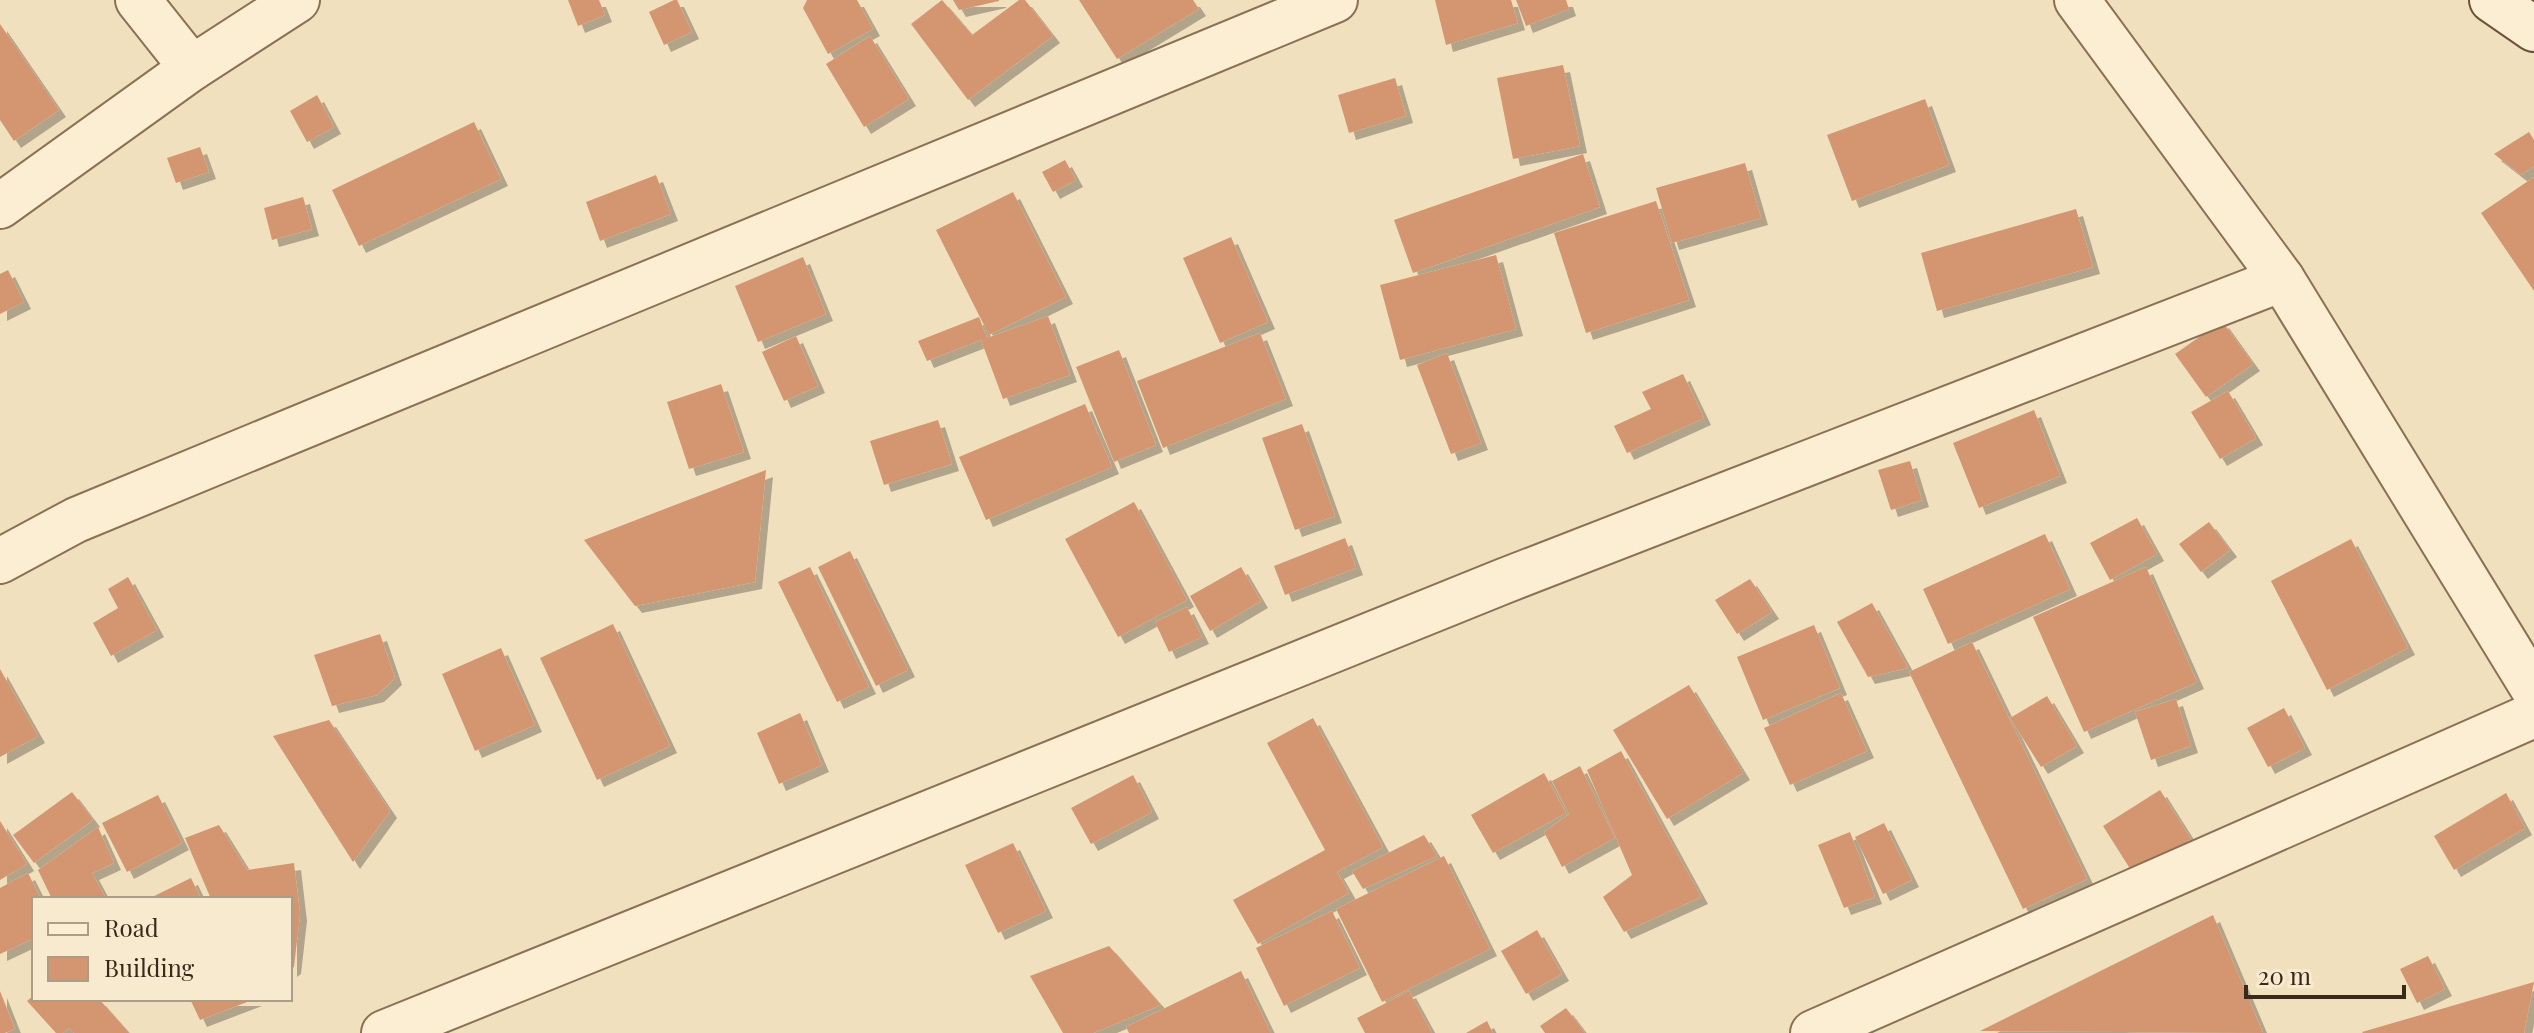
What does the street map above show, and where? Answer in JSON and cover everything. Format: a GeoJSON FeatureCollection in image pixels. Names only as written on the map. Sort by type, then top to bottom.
{"type":"FeatureCollection","features":[{"type":"Feature","properties":{"kind":"street"},"geometry":{"type":"LineString","coordinates":[[138,0],[192,68]]}},
{"type":"Feature","properties":{"kind":"street"},"geometry":{"type":"LineString","coordinates":[[0,206],[192,68],[297,0]]}},
{"type":"Feature","properties":{"kind":"street"},"geometry":{"type":"LineString","coordinates":[[0,561],[76,520],[1335,0]]}},
{"type":"Feature","properties":{"kind":"street"},"geometry":{"type":"LineString","coordinates":[[2077,0],[2282,279],[2534,690]]}},
{"type":"Feature","properties":{"kind":"street"},"geometry":{"type":"LineString","coordinates":[[2492,0],[2534,29]]}},
{"type":"Feature","properties":{"kind":"street"},"geometry":{"type":"LineString","coordinates":[[384,1033],[1504,581],[2282,279]]}},
{"type":"Feature","properties":{"kind":"street"},"geometry":{"type":"LineString","coordinates":[[1813,1033],[2534,715]]}},
{"type":"Feature","properties":{"kind":"building"},"geometry":{"type":"Polygon","coordinates":[[[568,0],[599,0],[605,15],[578,26],[568,0]]]}},
{"type":"Feature","properties":{"kind":"building"},"geometry":{"type":"Polygon","coordinates":[[[677,0],[692,32],[664,45],[649,12],[677,0]]]}},
{"type":"Feature","properties":{"kind":"building"},"geometry":{"type":"Polygon","coordinates":[[[807,0],[857,0],[873,29],[828,54],[803,8],[807,0]]]}},
{"type":"Feature","properties":{"kind":"building"},"geometry":{"type":"Polygon","coordinates":[[[942,0],[972,35],[1019,0],[1025,0],[1053,36],[968,100],[911,24],[942,0]]]}},
{"type":"Feature","properties":{"kind":"building"},"geometry":{"type":"Polygon","coordinates":[[[953,0],[999,0],[999,1],[959,10],[953,0]]]}},
{"type":"Feature","properties":{"kind":"building"},"geometry":{"type":"Polygon","coordinates":[[[1079,0],[1193,0],[1199,9],[1117,59],[1079,0]]]}},
{"type":"Feature","properties":{"kind":"building"},"geometry":{"type":"Polygon","coordinates":[[[1435,0],[1511,0],[1518,23],[1446,45],[1435,0]]]}},
{"type":"Feature","properties":{"kind":"building"},"geometry":{"type":"Polygon","coordinates":[[[1516,0],[1566,0],[1569,9],[1526,26],[1516,0]]]}},
{"type":"Feature","properties":{"kind":"building"},"geometry":{"type":"Polygon","coordinates":[[[0,24],[59,110],[14,141],[0,120],[0,24]]]}},
{"type":"Feature","properties":{"kind":"building"},"geometry":{"type":"Polygon","coordinates":[[[870,36],[909,99],[864,127],[826,64],[870,36]]]}},
{"type":"Feature","properties":{"kind":"building"},"geometry":{"type":"Polygon","coordinates":[[[1563,65],[1580,146],[1513,159],[1497,78],[1563,65]]]}},
{"type":"Feature","properties":{"kind":"building"},"geometry":{"type":"Polygon","coordinates":[[[1395,78],[1406,116],[1349,133],[1338,95],[1395,78]]]}},
{"type":"Feature","properties":{"kind":"building"},"geometry":{"type":"Polygon","coordinates":[[[317,95],[334,127],[307,142],[290,111],[317,95]]]}},
{"type":"Feature","properties":{"kind":"building"},"geometry":{"type":"Polygon","coordinates":[[[1925,99],[1949,165],[1852,201],[1827,135],[1925,99]]]}},
{"type":"Feature","properties":{"kind":"building"},"geometry":{"type":"Polygon","coordinates":[[[474,122],[501,179],[359,246],[332,190],[474,122]]]}},
{"type":"Feature","properties":{"kind":"building"},"geometry":{"type":"Polygon","coordinates":[[[2529,132],[2534,140],[2534,166],[2521,175],[2494,154],[2529,132]]]}},
{"type":"Feature","properties":{"kind":"building"},"geometry":{"type":"Polygon","coordinates":[[[200,147],[209,172],[176,183],[167,158],[200,147]]]}},
{"type":"Feature","properties":{"kind":"building"},"geometry":{"type":"Polygon","coordinates":[[[1583,154],[1600,207],[1413,273],[1394,220],[1583,154]]]}},
{"type":"Feature","properties":{"kind":"building"},"geometry":{"type":"Polygon","coordinates":[[[1065,160],[1076,180],[1053,192],[1042,172],[1065,160]]]}},
{"type":"Feature","properties":{"kind":"building"},"geometry":{"type":"Polygon","coordinates":[[[1745,163],[1761,218],[1672,243],[1656,188],[1745,163]]]}},
{"type":"Feature","properties":{"kind":"building"},"geometry":{"type":"Polygon","coordinates":[[[656,175],[671,214],[600,241],[586,202],[656,175]]]}},
{"type":"Feature","properties":{"kind":"building"},"geometry":{"type":"Polygon","coordinates":[[[2534,177],[2534,291],[2481,213],[2534,177]]]}},
{"type":"Feature","properties":{"kind":"building"},"geometry":{"type":"Polygon","coordinates":[[[1013,192],[1066,297],[989,335],[936,230],[1013,192]]]}},
{"type":"Feature","properties":{"kind":"building"},"geometry":{"type":"Polygon","coordinates":[[[303,197],[312,229],[272,240],[264,208],[303,197]]]}},
{"type":"Feature","properties":{"kind":"building"},"geometry":{"type":"Polygon","coordinates":[[[1656,201],[1689,300],[1586,333],[1554,233],[1656,201]]]}},
{"type":"Feature","properties":{"kind":"building"},"geometry":{"type":"Polygon","coordinates":[[[2076,209],[2093,267],[1937,311],[1921,253],[2076,209]]]}},
{"type":"Feature","properties":{"kind":"building"},"geometry":{"type":"Polygon","coordinates":[[[1231,237],[1268,322],[1220,343],[1183,258],[1231,237]]]}},
{"type":"Feature","properties":{"kind":"building"},"geometry":{"type":"Polygon","coordinates":[[[1496,255],[1516,329],[1400,360],[1380,285],[1496,255]]]}},
{"type":"Feature","properties":{"kind":"building"},"geometry":{"type":"Polygon","coordinates":[[[803,257],[826,314],[758,342],[735,286],[803,257]]]}},
{"type":"Feature","properties":{"kind":"building"},"geometry":{"type":"Polygon","coordinates":[[[8,270],[24,302],[0,314],[0,274],[8,270]]]}},
{"type":"Feature","properties":{"kind":"building"},"geometry":{"type":"Polygon","coordinates":[[[1048,316],[1070,375],[1003,399],[981,340],[927,361],[918,341],[979,317],[987,338],[1048,316]]]}},
{"type":"Feature","properties":{"kind":"building"},"geometry":{"type":"Polygon","coordinates":[[[2222,321],[2253,364],[2206,397],[2175,354],[2222,321]]]}},
{"type":"Feature","properties":{"kind":"building"},"geometry":{"type":"Polygon","coordinates":[[[1260,333],[1286,399],[1163,448],[1137,381],[1260,333]]]}},
{"type":"Feature","properties":{"kind":"building"},"geometry":{"type":"Polygon","coordinates":[[[796,336],[818,386],[784,401],[762,352],[796,336]]]}},
{"type":"Feature","properties":{"kind":"building"},"geometry":{"type":"Polygon","coordinates":[[[1119,350],[1156,445],[1114,462],[1076,367],[1119,350]]]}},
{"type":"Feature","properties":{"kind":"building"},"geometry":{"type":"Polygon","coordinates":[[[1447,353],[1481,443],[1451,454],[1417,365],[1447,353]]]}},
{"type":"Feature","properties":{"kind":"building"},"geometry":{"type":"Polygon","coordinates":[[[1683,374],[1704,418],[1627,453],[1614,426],[1651,409],[1642,392],[1683,374]]]}},
{"type":"Feature","properties":{"kind":"building"},"geometry":{"type":"Polygon","coordinates":[[[721,384],[744,452],[689,469],[667,402],[721,384]]]}},
{"type":"Feature","properties":{"kind":"building"},"geometry":{"type":"Polygon","coordinates":[[[2228,391],[2256,438],[2220,459],[2191,412],[2228,391]]]}},
{"type":"Feature","properties":{"kind":"building"},"geometry":{"type":"Polygon","coordinates":[[[1085,404],[1112,467],[986,520],[959,457],[1085,404]]]}},
{"type":"Feature","properties":{"kind":"building"},"geometry":{"type":"Polygon","coordinates":[[[2034,410],[2060,476],[1979,508],[1953,443],[2034,410]]]}},
{"type":"Feature","properties":{"kind":"building"},"geometry":{"type":"Polygon","coordinates":[[[938,420],[952,464],[884,485],[870,441],[938,420]]]}},
{"type":"Feature","properties":{"kind":"building"},"geometry":{"type":"Polygon","coordinates":[[[1302,424],[1335,516],[1295,530],[1262,438],[1302,424]]]}},
{"type":"Feature","properties":{"kind":"building"},"geometry":{"type":"Polygon","coordinates":[[[1910,461],[1922,500],[1891,510],[1878,470],[1910,461]]]}},
{"type":"Feature","properties":{"kind":"building"},"geometry":{"type":"Polygon","coordinates":[[[766,470],[755,582],[635,606],[584,540],[766,470]]]}},
{"type":"Feature","properties":{"kind":"building"},"geometry":{"type":"Polygon","coordinates":[[[1134,502],[1187,600],[1118,637],[1065,539],[1134,502]]]}},
{"type":"Feature","properties":{"kind":"building"},"geometry":{"type":"Polygon","coordinates":[[[2137,518],[2157,554],[2110,580],[2090,543],[2137,518]]]}},
{"type":"Feature","properties":{"kind":"building"},"geometry":{"type":"Polygon","coordinates":[[[2209,522],[2230,550],[2201,572],[2179,544],[2209,522]]]}},
{"type":"Feature","properties":{"kind":"building"},"geometry":{"type":"Polygon","coordinates":[[[2045,534],[2070,589],[1948,644],[1923,589],[2045,534]]]}},
{"type":"Feature","properties":{"kind":"building"},"geometry":{"type":"Polygon","coordinates":[[[1345,538],[1356,568],[1285,595],[1274,566],[1345,538]]]}},
{"type":"Feature","properties":{"kind":"building"},"geometry":{"type":"Polygon","coordinates":[[[2351,539],[2408,648],[2327,690],[2271,581],[2351,539]]]}},
{"type":"Feature","properties":{"kind":"building"},"geometry":{"type":"Polygon","coordinates":[[[850,551],[908,670],[876,686],[818,567],[850,551]]]}},
{"type":"Feature","properties":{"kind":"building"},"geometry":{"type":"Polygon","coordinates":[[[810,567],[869,687],[837,702],[778,582],[810,567]]]}},
{"type":"Feature","properties":{"kind":"building"},"geometry":{"type":"Polygon","coordinates":[[[1241,567],[1261,601],[1210,631],[1190,596],[1241,567]]]}},
{"type":"Feature","properties":{"kind":"building"},"geometry":{"type":"Polygon","coordinates":[[[2146,567],[2197,682],[2084,732],[2033,617],[2146,567]]]}},
{"type":"Feature","properties":{"kind":"building"},"geometry":{"type":"Polygon","coordinates":[[[128,577],[157,630],[111,656],[93,623],[118,608],[108,589],[128,577]]]}},
{"type":"Feature","properties":{"kind":"building"},"geometry":{"type":"Polygon","coordinates":[[[1750,579],[1772,612],[1737,634],[1715,600],[1750,579]]]}},
{"type":"Feature","properties":{"kind":"building"},"geometry":{"type":"Polygon","coordinates":[[[1872,603],[1908,668],[1868,677],[1837,622],[1872,603]]]}},
{"type":"Feature","properties":{"kind":"building"},"geometry":{"type":"Polygon","coordinates":[[[1187,607],[1202,637],[1169,652],[1155,622],[1187,607]]]}},
{"type":"Feature","properties":{"kind":"building"},"geometry":{"type":"Polygon","coordinates":[[[613,624],[670,746],[597,780],[540,658],[613,624]]]}},
{"type":"Feature","properties":{"kind":"building"},"geometry":{"type":"Polygon","coordinates":[[[1814,625],[1840,688],[1763,720],[1737,657],[1814,625]]]}},
{"type":"Feature","properties":{"kind":"building"},"geometry":{"type":"Polygon","coordinates":[[[380,634],[395,678],[377,695],[332,706],[314,655],[380,634]]]}},
{"type":"Feature","properties":{"kind":"building"},"geometry":{"type":"Polygon","coordinates":[[[1972,642],[2087,879],[2023,909],[1909,672],[1972,642]]]}},
{"type":"Feature","properties":{"kind":"building"},"geometry":{"type":"Polygon","coordinates":[[[501,648],[535,725],[475,751],[442,674],[501,648]]]}},
{"type":"Feature","properties":{"kind":"building"},"geometry":{"type":"Polygon","coordinates":[[[0,669],[38,736],[0,757],[0,669]]]}},
{"type":"Feature","properties":{"kind":"building"},"geometry":{"type":"Polygon","coordinates":[[[1689,685],[1743,773],[1667,819],[1613,730],[1689,685]]]}},
{"type":"Feature","properties":{"kind":"building"},"geometry":{"type":"Polygon","coordinates":[[[1841,693],[1867,751],[1790,785],[1764,728],[1841,693]]]}},
{"type":"Feature","properties":{"kind":"building"},"geometry":{"type":"Polygon","coordinates":[[[2047,696],[2077,746],[2041,767],[2010,718],[2047,696]]]}},
{"type":"Feature","properties":{"kind":"building"},"geometry":{"type":"Polygon","coordinates":[[[2176,699],[2191,746],[2151,760],[2135,712],[2176,699]]]}},
{"type":"Feature","properties":{"kind":"building"},"geometry":{"type":"Polygon","coordinates":[[[2284,708],[2305,748],[2268,767],[2247,728],[2284,708]]]}},
{"type":"Feature","properties":{"kind":"building"},"geometry":{"type":"Polygon","coordinates":[[[800,713],[822,765],[779,784],[757,733],[800,713]]]}},
{"type":"Feature","properties":{"kind":"building"},"geometry":{"type":"Polygon","coordinates":[[[1313,718],[1383,847],[1337,872],[1349,893],[1258,944],[1233,900],[1325,850],[1267,743],[1313,718]]]}},
{"type":"Feature","properties":{"kind":"building"},"geometry":{"type":"Polygon","coordinates":[[[329,720],[390,811],[353,862],[273,736],[329,720]]]}},
{"type":"Feature","properties":{"kind":"building"},"geometry":{"type":"Polygon","coordinates":[[[1621,751],[1701,897],[1624,932],[1603,897],[1632,875],[1587,770],[1621,751]]]}},
{"type":"Feature","properties":{"kind":"building"},"geometry":{"type":"Polygon","coordinates":[[[1580,766],[1615,838],[1562,867],[1544,832],[1569,814],[1552,781],[1580,766]]]}},
{"type":"Feature","properties":{"kind":"building"},"geometry":{"type":"Polygon","coordinates":[[[1544,773],[1566,813],[1493,853],[1471,815],[1544,773]]]}},
{"type":"Feature","properties":{"kind":"building"},"geometry":{"type":"Polygon","coordinates":[[[1133,775],[1152,812],[1091,844],[1071,808],[1133,775]]]}},
{"type":"Feature","properties":{"kind":"building"},"geometry":{"type":"Polygon","coordinates":[[[2160,790],[2191,839],[2134,875],[2103,826],[2160,790]]]}},
{"type":"Feature","properties":{"kind":"building"},"geometry":{"type":"Polygon","coordinates":[[[72,792],[93,820],[34,863],[13,835],[72,792]]]}},
{"type":"Feature","properties":{"kind":"building"},"geometry":{"type":"Polygon","coordinates":[[[2506,793],[2525,828],[2454,870],[2434,836],[2506,793]]]}},
{"type":"Feature","properties":{"kind":"building"},"geometry":{"type":"Polygon","coordinates":[[[158,795],[182,843],[127,872],[102,823],[158,795]]]}},
{"type":"Feature","properties":{"kind":"building"},"geometry":{"type":"Polygon","coordinates":[[[0,821],[27,864],[0,880],[0,821]]]}},
{"type":"Feature","properties":{"kind":"building"},"geometry":{"type":"Polygon","coordinates":[[[1884,823],[1912,880],[1883,894],[1855,837],[1884,823]]]}},
{"type":"Feature","properties":{"kind":"building"},"geometry":{"type":"Polygon","coordinates":[[[219,825],[247,870],[294,863],[300,914],[294,967],[292,968],[292,897],[210,897],[185,838],[219,825]]]}},
{"type":"Feature","properties":{"kind":"building"},"geometry":{"type":"Polygon","coordinates":[[[98,827],[114,863],[92,873],[105,897],[51,897],[38,870],[98,827]]]}},
{"type":"Feature","properties":{"kind":"building"},"geometry":{"type":"Polygon","coordinates":[[[1850,832],[1875,897],[1844,908],[1818,845],[1850,832]]]}},
{"type":"Feature","properties":{"kind":"building"},"geometry":{"type":"Polygon","coordinates":[[[1424,835],[1437,856],[1363,889],[1352,871],[1424,835]]]}},
{"type":"Feature","properties":{"kind":"building"},"geometry":{"type":"Polygon","coordinates":[[[1013,843],[1046,911],[998,933],[965,865],[1013,843]]]}},
{"type":"Feature","properties":{"kind":"building"},"geometry":{"type":"Polygon","coordinates":[[[1444,856],[1490,949],[1382,1002],[1336,909],[1444,856]]]}},
{"type":"Feature","properties":{"kind":"building"},"geometry":{"type":"Polygon","coordinates":[[[28,873],[40,897],[32,897],[32,939],[0,954],[0,888],[28,873]]]}},
{"type":"Feature","properties":{"kind":"building"},"geometry":{"type":"Polygon","coordinates":[[[191,878],[200,897],[152,897],[191,878]]]}},
{"type":"Feature","properties":{"kind":"building"},"geometry":{"type":"Polygon","coordinates":[[[1332,911],[1360,968],[1284,1006],[1256,948],[1332,911]]]}},
{"type":"Feature","properties":{"kind":"building"},"geometry":{"type":"Polygon","coordinates":[[[2213,915],[2263,1033],[1980,1031],[2213,915]]]}},
{"type":"Feature","properties":{"kind":"building"},"geometry":{"type":"Polygon","coordinates":[[[1537,930],[1562,974],[1526,994],[1501,951],[1537,930]]]}},
{"type":"Feature","properties":{"kind":"building"},"geometry":{"type":"Polygon","coordinates":[[[1109,946],[1161,1005],[1093,1033],[1063,1033],[1030,976],[1109,946]]]}},
{"type":"Feature","properties":{"kind":"building"},"geometry":{"type":"Polygon","coordinates":[[[2428,956],[2445,989],[2417,1003],[2400,969],[2428,956]]]}},
{"type":"Feature","properties":{"kind":"building"},"geometry":{"type":"Polygon","coordinates":[[[1241,971],[1271,1033],[1129,1033],[1126,1027],[1241,971]]]}},
{"type":"Feature","properties":{"kind":"building"},"geometry":{"type":"Polygon","coordinates":[[[2534,982],[2524,1033],[2362,1032],[2534,982]]]}},
{"type":"Feature","properties":{"kind":"building"},"geometry":{"type":"Polygon","coordinates":[[[0,991],[15,1029],[5,1033],[0,1033],[0,991]]]}},
{"type":"Feature","properties":{"kind":"building"},"geometry":{"type":"Polygon","coordinates":[[[1409,991],[1432,1033],[1365,1033],[1357,1018],[1409,991]]]}},
{"type":"Feature","properties":{"kind":"building"},"geometry":{"type":"Polygon","coordinates":[[[32,997],[32,1001],[101,1001],[129,1033],[74,1033],[69,1028],[63,1033],[56,1033],[27,1001],[32,997]]]}},
{"type":"Feature","properties":{"kind":"building"},"geometry":{"type":"Polygon","coordinates":[[[191,1001],[250,1001],[200,1020],[191,1001]]]}},
{"type":"Feature","properties":{"kind":"building"},"geometry":{"type":"Polygon","coordinates":[[[1566,1008],[1585,1033],[1545,1033],[1540,1026],[1566,1008]]]}},
{"type":"Feature","properties":{"kind":"building"},"geometry":{"type":"Polygon","coordinates":[[[1487,1021],[1493,1033],[1466,1033],[1487,1021]]]}}]}
